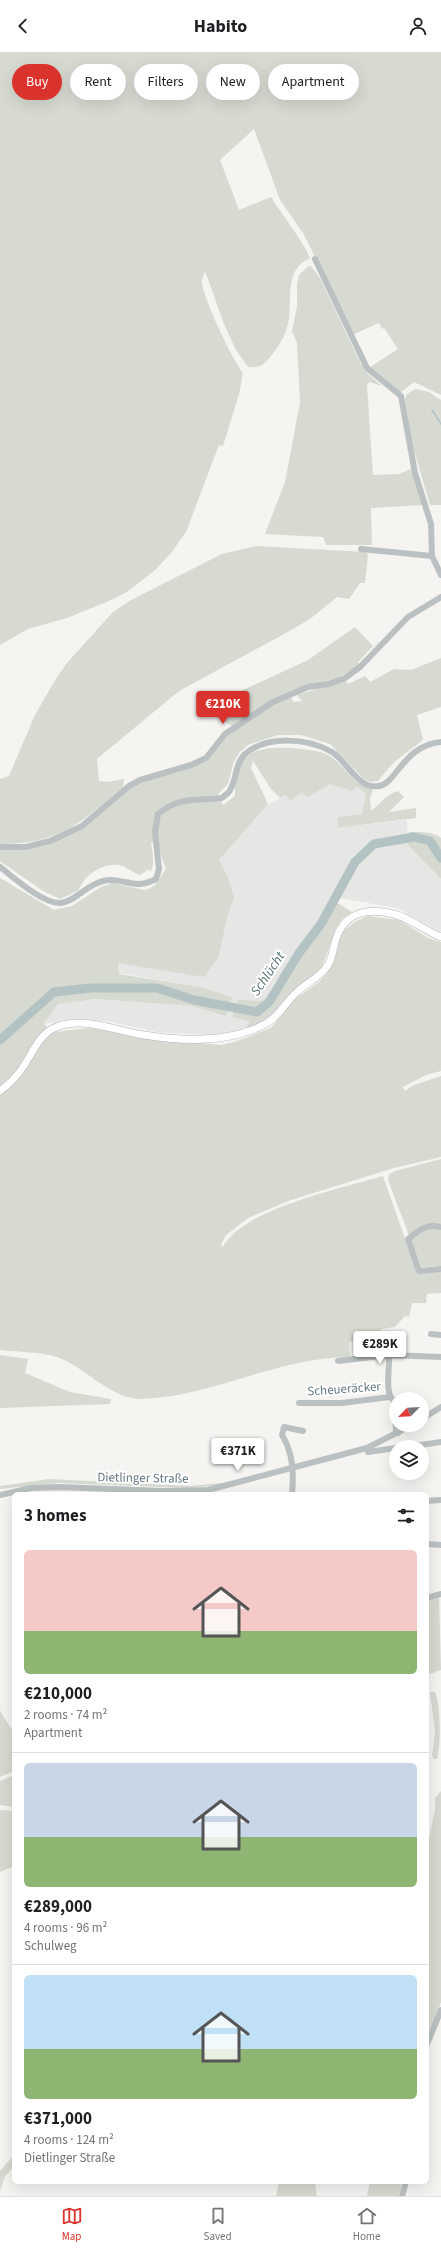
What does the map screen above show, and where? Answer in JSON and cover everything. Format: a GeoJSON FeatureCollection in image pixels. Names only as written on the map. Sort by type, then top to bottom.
{"type":"FeatureCollection","features":[{"type":"Feature","properties":{"kind":"main road"},"geometry":{"type":"LineString","coordinates":[[0,1091],[22,1068],[46,1033],[58,1026],[80,1023],[91,1024],[145,1035],[198,1039],[232,1036],[269,1022],[281,1012],[297,992],[322,973],[329,964],[339,930],[345,922],[355,914],[366,911],[390,913],[441,937]]}},
{"type":"Feature","properties":{"kind":"street"},"geometry":{"type":"LineString","coordinates":[[315,259],[367,368],[401,396],[415,473],[431,524],[432,556],[441,575]]}},
{"type":"Feature","properties":{"kind":"street"},"geometry":{"type":"LineString","coordinates":[[361,548],[432,556]]}},
{"type":"Feature","properties":{"kind":"street"},"geometry":{"type":"LineString","coordinates":[[0,847],[26,847],[50,841],[82,826],[129,786],[140,780],[191,765],[206,758],[225,734],[273,702],[308,687],[328,684],[345,678],[360,667],[408,617],[441,597]]}},
{"type":"Feature","properties":{"kind":"street"},"geometry":{"type":"LineString","coordinates":[[0,867],[35,893],[48,900],[60,903],[76,896],[93,885],[111,880],[132,884],[145,884],[156,879],[159,869],[155,832],[158,814],[169,805],[188,799],[222,798],[230,791],[240,762],[245,754],[259,746],[275,741],[318,746],[333,753],[364,784],[379,786],[387,782],[415,751],[429,743],[441,742]]}},
{"type":"Feature","properties":{"kind":"street"},"geometry":{"type":"LineString","coordinates":[[440,1226],[434,1225],[424,1227],[408,1239],[419,1271],[441,1269]]}},
{"type":"Feature","properties":{"kind":"street"},"geometry":{"type":"LineString","coordinates":[[431,1334],[441,1335]]}},
{"type":"Feature","properties":{"kind":"street"},"geometry":{"type":"LineString","coordinates":[[338,1361],[389,1355],[441,1357]]}},
{"type":"Feature","properties":{"kind":"street"},"geometry":{"type":"LineString","coordinates":[[389,1355],[390,1372],[387,1384],[389,1393]]}},
{"type":"Feature","properties":{"kind":"street","name":"Scheueräcker"},"geometry":{"type":"LineString","coordinates":[[299,1403],[342,1403],[389,1398]]}},
{"type":"Feature","properties":{"kind":"street"},"geometry":{"type":"LineString","coordinates":[[429,1415],[441,1408]]}},
{"type":"Feature","properties":{"kind":"street"},"geometry":{"type":"LineString","coordinates":[[292,1492],[293,1467],[290,1447],[282,1435],[284,1427],[303,1431]]}},
{"type":"Feature","properties":{"kind":"street","name":"Dietlinger Straße"},"geometry":{"type":"LineString","coordinates":[[0,1495],[31,1488],[60,1487],[208,1492],[293,1467],[368,1448],[398,1433]]}},
{"type":"Feature","properties":{"kind":"street"},"geometry":{"type":"LineString","coordinates":[[429,1444],[441,1442]]}},
{"type":"Feature","properties":{"kind":"street"},"geometry":{"type":"LineString","coordinates":[[368,1448],[368,1452],[389,1449]]}},
{"type":"Feature","properties":{"kind":"street"},"geometry":{"type":"LineString","coordinates":[[429,1501],[441,1500]]}},
{"type":"Feature","properties":{"kind":"street"},"geometry":{"type":"LineString","coordinates":[[429,1544],[441,1545]]}},
{"type":"Feature","properties":{"kind":"street"},"geometry":{"type":"LineString","coordinates":[[429,1597],[441,1594]]}},
{"type":"Feature","properties":{"kind":"street"},"geometry":{"type":"LineString","coordinates":[[429,2039],[441,2010]]}},
{"type":"Feature","properties":{"kind":"street"},"geometry":{"type":"LineString","coordinates":[[402,2196],[405,2184]]}},
{"type":"Feature","properties":{"kind":"shaded area"},"geometry":{"type":"Polygon","coordinates":[[[0,52],[441,52],[441,395],[414,382],[400,393],[370,367],[398,349],[379,323],[354,334],[303,233],[280,200],[254,129],[220,160],[239,210],[271,197],[297,235],[310,258],[302,263],[293,276],[290,292],[289,318],[287,329],[283,338],[264,364],[255,367],[248,367],[236,350],[224,324],[205,271],[202,280],[203,288],[212,313],[225,342],[243,373],[239,394],[223,446],[219,445],[186,532],[171,553],[154,571],[127,592],[67,618],[28,629],[0,645],[0,52]]]}},
{"type":"Feature","properties":{"kind":"shaded area"},"geometry":{"type":"Polygon","coordinates":[[[311,266],[320,278],[361,364],[368,374],[382,386],[369,382],[367,385],[373,475],[399,474],[411,469],[423,505],[371,508],[372,545],[326,545],[323,537],[265,534],[285,482],[300,402],[297,343],[292,331],[297,307],[297,285],[299,275],[307,267],[311,266]]]}},
{"type":"Feature","properties":{"kind":"shaded area"},"geometry":{"type":"Polygon","coordinates":[[[415,389],[429,392],[441,400],[441,505],[430,505],[413,447],[405,400],[406,395],[415,389]]]}},
{"type":"Feature","properties":{"kind":"shaded area"},"geometry":{"type":"Polygon","coordinates":[[[256,546],[366,552],[368,555],[365,583],[360,583],[349,599],[337,597],[310,619],[179,691],[97,759],[99,781],[107,782],[124,779],[123,787],[81,821],[68,829],[38,840],[21,843],[0,844],[0,779],[9,776],[35,715],[66,664],[113,612],[131,600],[222,554],[256,546]]]}},
{"type":"Feature","properties":{"kind":"shaded area"},"geometry":{"type":"Polygon","coordinates":[[[355,627],[373,646],[358,662],[360,665],[332,681],[307,685],[232,726],[219,718],[210,709],[211,705],[308,660],[355,627]]]}},
{"type":"Feature","properties":{"kind":"shaded area"},"geometry":{"type":"Polygon","coordinates":[[[441,658],[441,707],[417,715],[423,740],[393,763],[378,781],[371,782],[364,779],[330,744],[301,735],[278,735],[248,745],[240,752],[234,761],[228,784],[218,794],[223,805],[235,796],[238,770],[242,762],[248,756],[256,751],[266,749],[291,748],[324,753],[338,762],[353,779],[373,790],[370,798],[371,811],[390,794],[398,791],[404,797],[389,812],[416,808],[416,818],[338,828],[338,817],[362,814],[366,793],[357,787],[352,791],[330,784],[307,797],[302,792],[290,801],[286,795],[280,798],[271,789],[253,761],[251,768],[268,804],[219,860],[228,877],[234,897],[226,921],[219,956],[204,977],[118,963],[119,974],[200,987],[232,997],[226,1016],[191,1006],[96,999],[58,1004],[44,1024],[53,1032],[90,1028],[134,1036],[221,1045],[234,1042],[271,1028],[295,999],[319,982],[328,972],[342,932],[356,921],[368,916],[399,920],[428,938],[441,942],[441,1071],[426,1075],[403,1087],[405,1091],[414,1085],[441,1076],[441,1157],[394,1168],[288,1201],[248,1218],[226,1235],[221,1245],[223,1247],[234,1234],[250,1222],[271,1211],[320,1194],[383,1176],[417,1273],[441,1272],[441,1293],[427,1294],[426,1303],[412,1303],[409,1317],[405,1316],[395,1327],[381,1329],[380,1336],[349,1342],[350,1357],[297,1363],[194,1392],[168,1397],[141,1399],[130,1398],[108,1388],[77,1367],[57,1357],[36,1353],[0,1350],[0,878],[54,910],[72,906],[101,887],[113,883],[144,890],[149,889],[155,885],[166,869],[156,842],[151,843],[153,865],[150,872],[149,869],[140,875],[123,866],[110,865],[103,867],[90,874],[81,884],[79,890],[60,899],[43,891],[0,861],[0,850],[45,846],[68,835],[140,780],[176,773],[202,763],[233,730],[273,703],[291,696],[293,702],[302,701],[297,695],[345,680],[348,684],[365,676],[370,682],[394,669],[411,670],[441,658]]]}},
{"type":"Feature","properties":{"kind":"shaded area"},"geometry":{"type":"Polygon","coordinates":[[[336,772],[366,793],[362,814],[338,817],[338,828],[407,820],[408,845],[441,879],[441,932],[397,908],[333,897],[265,1001],[246,1027],[226,1033],[205,1035],[157,1032],[105,1021],[74,1019],[44,1024],[58,1004],[96,999],[191,1006],[226,1015],[232,997],[200,987],[119,973],[118,963],[226,921],[234,897],[228,877],[219,860],[268,804],[336,772]]]}},
{"type":"Feature","properties":{"kind":"shaded area"},"geometry":{"type":"Polygon","coordinates":[[[409,832],[430,833],[441,838],[441,879],[408,845],[409,832]]]}},
{"type":"Feature","properties":{"kind":"shaded area"},"geometry":{"type":"Polygon","coordinates":[[[334,901],[352,912],[343,918],[337,926],[322,967],[270,1020],[246,1031],[246,1027],[250,1021],[232,1017],[238,1000],[265,1001],[301,945],[334,901]]]}},
{"type":"Feature","properties":{"kind":"shaded area"},"geometry":{"type":"Polygon","coordinates":[[[441,1159],[441,1266],[421,1267],[388,1180],[389,1174],[395,1171],[441,1159]]]}},
{"type":"Feature","properties":{"kind":"shaded area"},"geometry":{"type":"Polygon","coordinates":[[[0,1355],[28,1359],[25,1373],[70,1392],[111,1399],[110,1404],[0,1408],[0,1355]]]}},
{"type":"Feature","properties":{"kind":"shaded area"},"geometry":{"type":"Polygon","coordinates":[[[49,1479],[190,1486],[221,1483],[221,1485],[189,1488],[59,1483],[0,1489],[0,1486],[49,1479]]]}},
{"type":"Feature","properties":{"kind":"shaded area"},"geometry":{"type":"Polygon","coordinates":[[[439,1597],[441,1670],[429,1674],[429,1601],[439,1597]]]}},
{"type":"Feature","properties":{"kind":"shaded area"},"geometry":{"type":"Polygon","coordinates":[[[430,1692],[435,1692],[438,1706],[440,1737],[437,1759],[433,1759],[432,1755],[435,1732],[430,1692]]]}},
{"type":"Feature","properties":{"kind":"shaded area"},"geometry":{"type":"Polygon","coordinates":[[[0,1711],[12,1730],[12,1772],[0,1777],[0,1711]]]}},
{"type":"Feature","properties":{"kind":"shaded area"},"geometry":{"type":"Polygon","coordinates":[[[12,1776],[12,1807],[0,1805],[0,1781],[12,1776]]]}},
{"type":"Feature","properties":{"kind":"shaded area"},"geometry":{"type":"Polygon","coordinates":[[[441,1791],[441,2002],[429,2031],[429,1838],[435,1810],[435,1798],[441,1791]]]}},
{"type":"Feature","properties":{"kind":"shaded area"},"geometry":{"type":"Polygon","coordinates":[[[0,1810],[12,1811],[12,1867],[0,1872],[0,1810]]]}},
{"type":"Feature","properties":{"kind":"shaded area"},"geometry":{"type":"Polygon","coordinates":[[[12,2157],[12,2169],[5,2176],[0,2191],[0,2171],[12,2157]]]}},
{"type":"Feature","properties":{"kind":"shaded area"},"geometry":{"type":"Polygon","coordinates":[[[279,2184],[315,2184],[317,2196],[276,2196],[279,2184]]]}},
{"type":"Feature","properties":{"kind":"shaded area"},"geometry":{"type":"Polygon","coordinates":[[[370,2184],[402,2184],[399,2196],[367,2196],[370,2184]]]}},
{"type":"Feature","properties":{"kind":"waterway"},"geometry":{"type":"LineString","coordinates":[[432,410],[441,424]]}},
{"type":"Feature","properties":{"kind":"waterway","name":"Schlücht"},"geometry":{"type":"LineString","coordinates":[[0,1040],[54,992],[90,988],[157,988],[194,1000],[257,1012],[269,1002],[299,953],[321,924],[355,862],[374,844],[414,837],[430,841],[441,858]]}}]}
